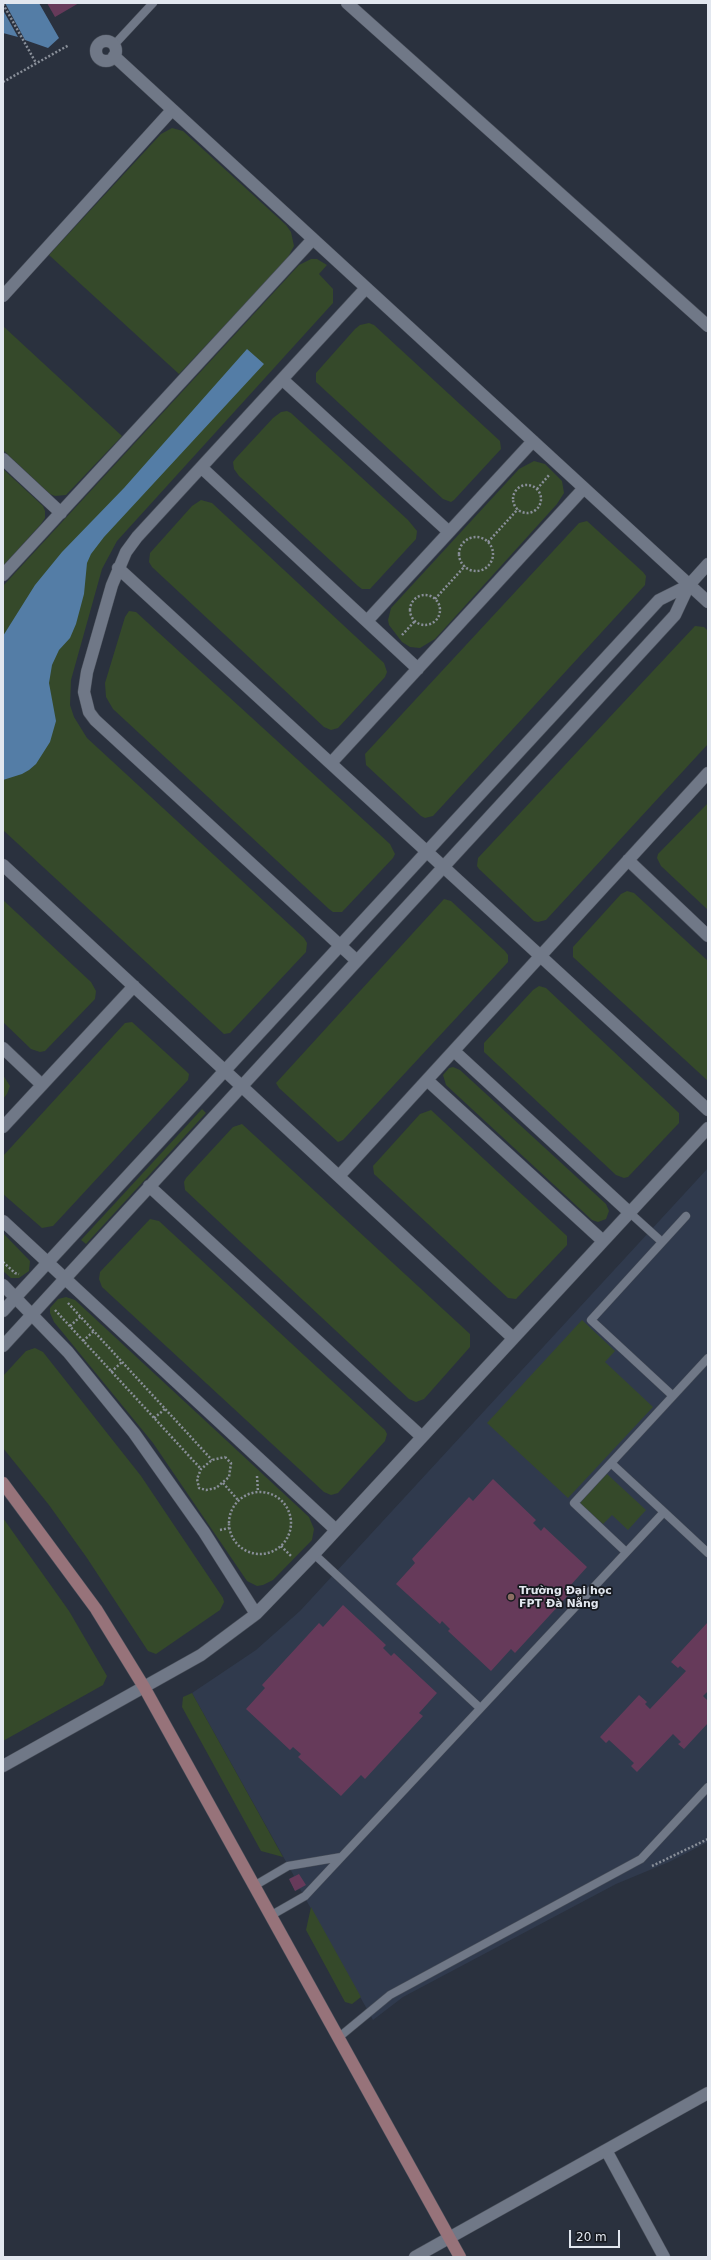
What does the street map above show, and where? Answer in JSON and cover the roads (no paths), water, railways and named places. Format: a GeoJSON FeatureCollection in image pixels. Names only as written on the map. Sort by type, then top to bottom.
{"type":"FeatureCollection","features":[{"type":"Feature","properties":{"kind":"street"},"geometry":{"type":"LineString","coordinates":[[347,3],[708,326]]}},
{"type":"Feature","properties":{"kind":"street"},"geometry":{"type":"LineString","coordinates":[[114,51],[172,110],[708,602]]}},
{"type":"Feature","properties":{"kind":"street"},"geometry":{"type":"LineString","coordinates":[[3,296],[172,110]]}},
{"type":"Feature","properties":{"kind":"street"},"geometry":{"type":"LineString","coordinates":[[3,576],[313,239]]}},
{"type":"Feature","properties":{"kind":"street"},"geometry":{"type":"LineString","coordinates":[[357,961],[95,720],[90,712],[85,697],[85,682],[118,568],[137,537],[366,288]]}},
{"type":"Feature","properties":{"kind":"street"},"geometry":{"type":"LineString","coordinates":[[283,380],[449,532]]}},
{"type":"Feature","properties":{"kind":"street"},"geometry":{"type":"LineString","coordinates":[[367,621],[533,440]]}},
{"type":"Feature","properties":{"kind":"street"},"geometry":{"type":"LineString","coordinates":[[3,459],[61,513]]}},
{"type":"Feature","properties":{"kind":"street"},"geometry":{"type":"LineString","coordinates":[[202,468],[418,669]]}},
{"type":"Feature","properties":{"kind":"street"},"geometry":{"type":"LineString","coordinates":[[331,764],[584,488]]}},
{"type":"Feature","properties":{"kind":"street"},"geometry":{"type":"LineString","coordinates":[[3,1346],[675,615],[689,585],[708,564]]}},
{"type":"Feature","properties":{"kind":"street"},"geometry":{"type":"LineString","coordinates":[[118,568],[708,1110]]}},
{"type":"Feature","properties":{"kind":"street"},"geometry":{"type":"LineString","coordinates":[[3,1311],[659,600],[689,585]]}},
{"type":"Feature","properties":{"kind":"street"},"geometry":{"type":"LineString","coordinates":[[339,1176],[708,773]]}},
{"type":"Feature","properties":{"kind":"street"},"geometry":{"type":"LineString","coordinates":[[628,860],[708,936]]}},
{"type":"Feature","properties":{"kind":"street"},"geometry":{"type":"LineString","coordinates":[[3,865],[513,1338]]}},
{"type":"Feature","properties":{"kind":"street"},"geometry":{"type":"LineString","coordinates":[[3,1127],[134,986]]}},
{"type":"Feature","properties":{"kind":"street"},"geometry":{"type":"LineString","coordinates":[[3,1048],[42,1085]]}},
{"type":"Feature","properties":{"kind":"street"},"geometry":{"type":"LineString","coordinates":[[454,1051],[630,1213]]}},
{"type":"Feature","properties":{"kind":"street"},"geometry":{"type":"LineString","coordinates":[[427,1080],[603,1241]]}},
{"type":"Feature","properties":{"kind":"street"},"geometry":{"type":"LineString","coordinates":[[3,1766],[201,1655],[256,1614],[314,1554],[708,1128]]}},
{"type":"Feature","properties":{"kind":"street"},"geometry":{"type":"LineString","coordinates":[[149,1186],[422,1437]]}},
{"type":"Feature","properties":{"kind":"street"},"geometry":{"type":"LineString","coordinates":[[3,1221],[336,1530]]}},
{"type":"Feature","properties":{"kind":"street"},"geometry":{"type":"LineString","coordinates":[[3,1285],[68,1352],[134,1433],[204,1532],[256,1614]]}},
{"type":"Feature","properties":{"kind":"street"},"geometry":{"type":"LineString","coordinates":[[3,1483],[96,1609],[144,1688],[460,2257]]}},
{"type":"Feature","properties":{"kind":"street"},"geometry":{"type":"LineString","coordinates":[[415,2257],[708,2092]]}},
{"type":"Feature","properties":{"kind":"street"},"geometry":{"type":"LineString","coordinates":[[606,2150],[664,2257]]}},
{"type":"Feature","properties":{"kind":"lane"},"geometry":{"type":"LineString","coordinates":[[114,51],[153,3]]}},
{"type":"Feature","properties":{"kind":"lane"},"geometry":{"type":"LineString","coordinates":[[630,1213],[662,1242]]}},
{"type":"Feature","properties":{"kind":"lane"},"geometry":{"type":"LineString","coordinates":[[673,1396],[591,1320],[686,1216]]}},
{"type":"Feature","properties":{"kind":"lane"},"geometry":{"type":"LineString","coordinates":[[626,1552],[574,1503],[708,1358]]}},
{"type":"Feature","properties":{"kind":"lane"},"geometry":{"type":"LineString","coordinates":[[611,1463],[708,1553]]}},
{"type":"Feature","properties":{"kind":"lane"},"geometry":{"type":"LineString","coordinates":[[270,1916],[305,1896],[664,1512]]}},
{"type":"Feature","properties":{"kind":"lane"},"geometry":{"type":"LineString","coordinates":[[314,1554],[480,1708]]}},
{"type":"Feature","properties":{"kind":"lane"},"geometry":{"type":"LineString","coordinates":[[338,2038],[390,1995],[641,1859],[708,1787]]}},
{"type":"Feature","properties":{"kind":"lane"},"geometry":{"type":"LineString","coordinates":[[254,1886],[288,1866],[341,1857]]}},
{"type":"Feature","properties":{"kind":"water"},"geometry":{"type":"Polygon","coordinates":[[[5,3],[39,3],[59,38],[48,48],[25,40],[5,3]]]}},
{"type":"Feature","properties":{"kind":"water"},"geometry":{"type":"Polygon","coordinates":[[[3,10],[18,37],[3,33],[3,10]]]}},
{"type":"Feature","properties":{"kind":"water"},"geometry":{"type":"Polygon","coordinates":[[[247,349],[264,364],[104,537],[91,554],[87,563],[84,594],[76,624],[70,638],[59,650],[52,665],[49,683],[56,721],[50,742],[36,764],[29,770],[22,774],[3,780],[3,636],[35,585],[62,552],[124,488],[247,349]]]}},
{"type":"Feature","properties":{"kind":"place","name":"Trường Đại học FPT Đà Nẵng"},"geometry":{"type":"Point","coordinates":[511,1597]}}]}
